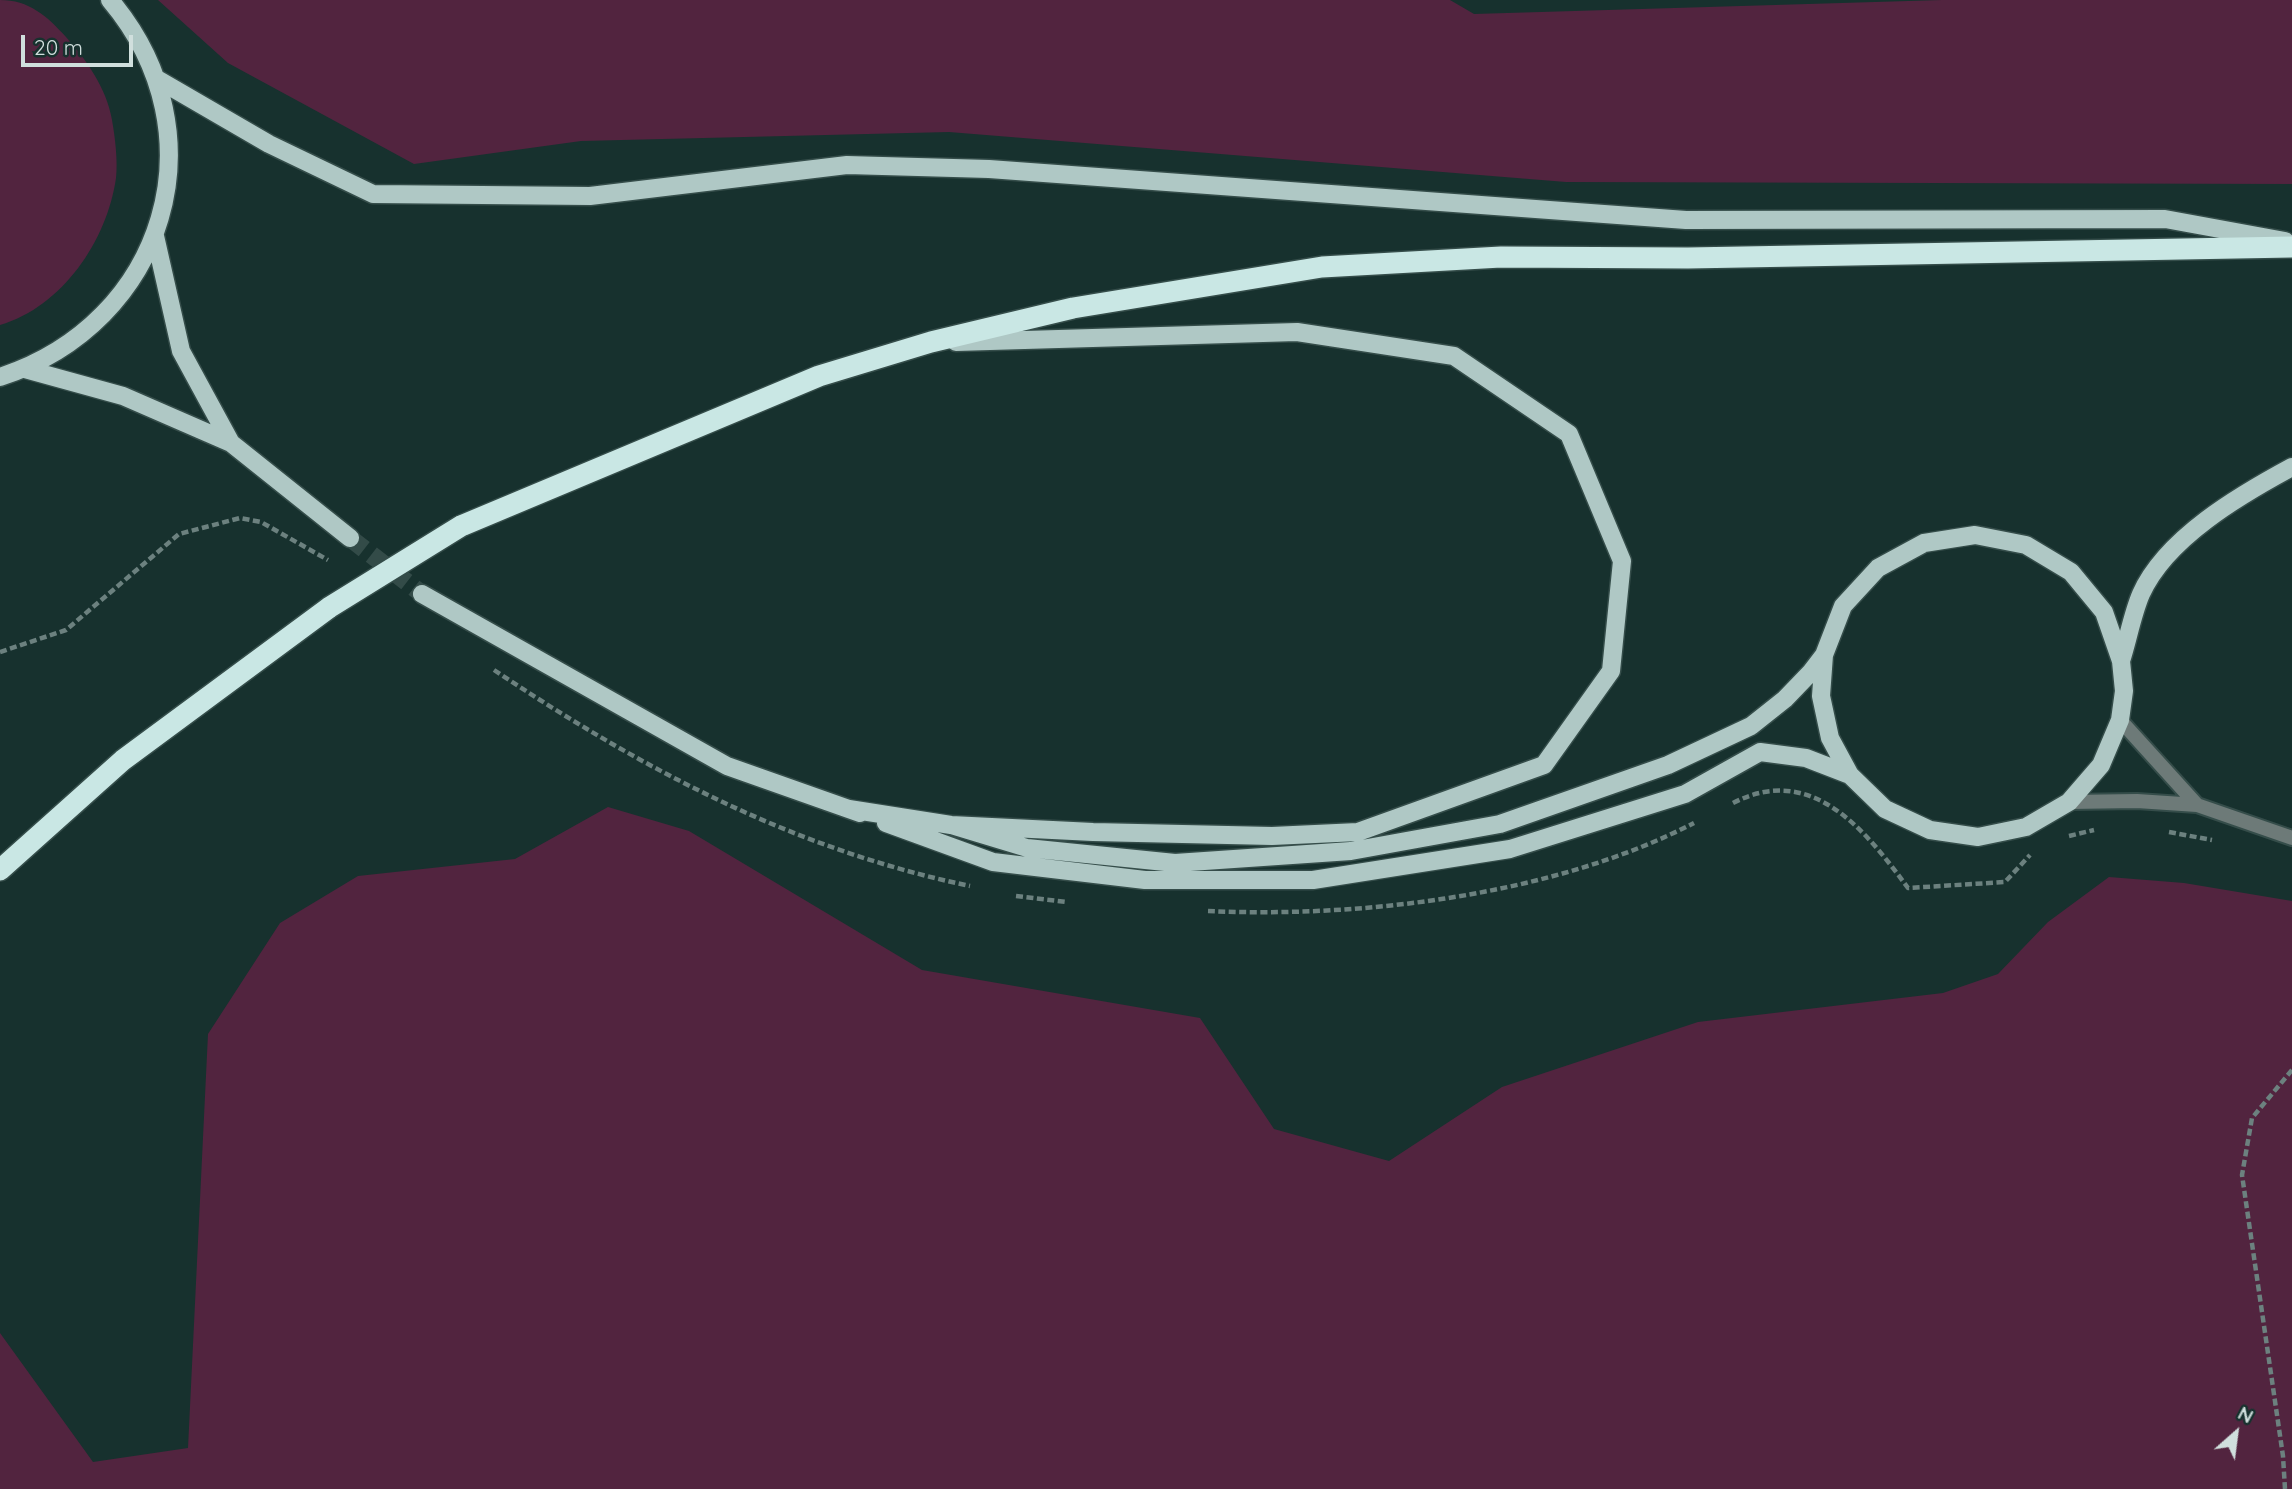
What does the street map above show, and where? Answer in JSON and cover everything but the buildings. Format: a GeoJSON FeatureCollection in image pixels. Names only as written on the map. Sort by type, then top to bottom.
{"type":"FeatureCollection","features":[{"type":"Feature","properties":{"kind":"highway"},"geometry":{"type":"LineString","coordinates":[[0,870],[123,760],[330,607],[461,526],[819,376],[931,342],[1073,308],[1322,267],[1501,257],[1688,258],[2292,245]]}},
{"type":"Feature","properties":{"kind":"main road"},"geometry":{"type":"LineString","coordinates":[[0,377],[24,369],[80,337],[124,292],[155,236],[169,174],[165,110],[157,79],[143,47],[110,0]]}},
{"type":"Feature","properties":{"kind":"main road"},"geometry":{"type":"LineString","coordinates":[[157,79],[269,144],[373,194],[590,196],[847,165],[989,169],[1686,220],[2165,219],[2292,245]]}},
{"type":"Feature","properties":{"kind":"main road"},"geometry":{"type":"LineString","coordinates":[[155,236],[181,351],[231,443]]}},
{"type":"Feature","properties":{"kind":"main road"},"geometry":{"type":"LineString","coordinates":[[849,809],[951,825],[1093,832],[1258,836],[1358,832],[1544,765],[1611,671],[1622,561],[1569,434],[1454,356],[1297,332],[931,342]]}},
{"type":"Feature","properties":{"kind":"main road"},"geometry":{"type":"LineString","coordinates":[[24,369],[123,396],[231,443],[350,538]]}},
{"type":"Feature","properties":{"kind":"main road"},"geometry":{"type":"LineString","coordinates":[[2121,662],[2141,593],[2177,544],[2237,496],[2292,467]]}},
{"type":"Feature","properties":{"kind":"main road"},"geometry":{"type":"LineString","coordinates":[[1975,535],[2026,545],[2071,572],[2104,612],[2121,662],[2124,691],[2120,720],[2101,765],[2069,802],[2026,827],[1978,837],[1930,831],[1885,809],[1850,775],[1830,738],[1821,696],[1824,655],[1843,606],[1878,568],[1924,543],[1975,535]]}},
{"type":"Feature","properties":{"kind":"main road"},"geometry":{"type":"LineString","coordinates":[[422,594],[727,766],[993,862],[1145,880],[1313,880],[1510,849],[1685,794],[1760,752],[1806,758],[1850,775]]}},
{"type":"Feature","properties":{"kind":"main road"},"geometry":{"type":"LineString","coordinates":[[951,825],[1027,848],[1175,863],[1351,851],[1500,824],[1668,765],[1751,726],[1785,699],[1824,655]]}},
{"type":"Feature","properties":{"kind":"street"},"geometry":{"type":"LineString","coordinates":[[2120,720],[2197,805]]}},
{"type":"Feature","properties":{"kind":"street"},"geometry":{"type":"LineString","coordinates":[[2069,802],[2137,801],[2197,805],[2292,838]]}},
{"type":"Feature","properties":{"kind":"path"},"geometry":{"type":"LineString","coordinates":[[0,652],[66,629],[179,534],[240,518],[261,522],[328,560]]}},
{"type":"Feature","properties":{"kind":"path"},"geometry":{"type":"LineString","coordinates":[[2285,1489],[2283,1456],[2242,1175],[2252,1118],[2292,1070]]}},
{"type":"Feature","properties":{"kind":"shaded area"},"geometry":{"type":"Polygon","coordinates":[[[0,0],[20,3],[37,11],[52,22],[81,55],[106,97],[117,164],[111,202],[103,225],[78,268],[62,287],[43,303],[0,325],[0,0]]]}},
{"type":"Feature","properties":{"kind":"shaded area"},"geometry":{"type":"Polygon","coordinates":[[[158,0],[1450,0],[1474,14],[1942,0],[2292,0],[2292,184],[1566,182],[949,132],[581,141],[414,164],[228,63],[158,0]]]}},
{"type":"Feature","properties":{"kind":"shaded area"},"geometry":{"type":"Polygon","coordinates":[[[608,807],[689,831],[922,970],[1200,1018],[1274,1129],[1389,1161],[1502,1087],[1698,1022],[1943,993],[1998,974],[2048,922],[2109,877],[2184,883],[2292,901],[2292,1489],[0,1489],[0,1333],[93,1462],[188,1448],[208,1034],[280,923],[358,876],[515,859],[608,807]]]}},
{"type":"Feature","properties":{"kind":"tunnel"},"geometry":{"type":"LineString","coordinates":[[350,538],[422,594]]}}]}
